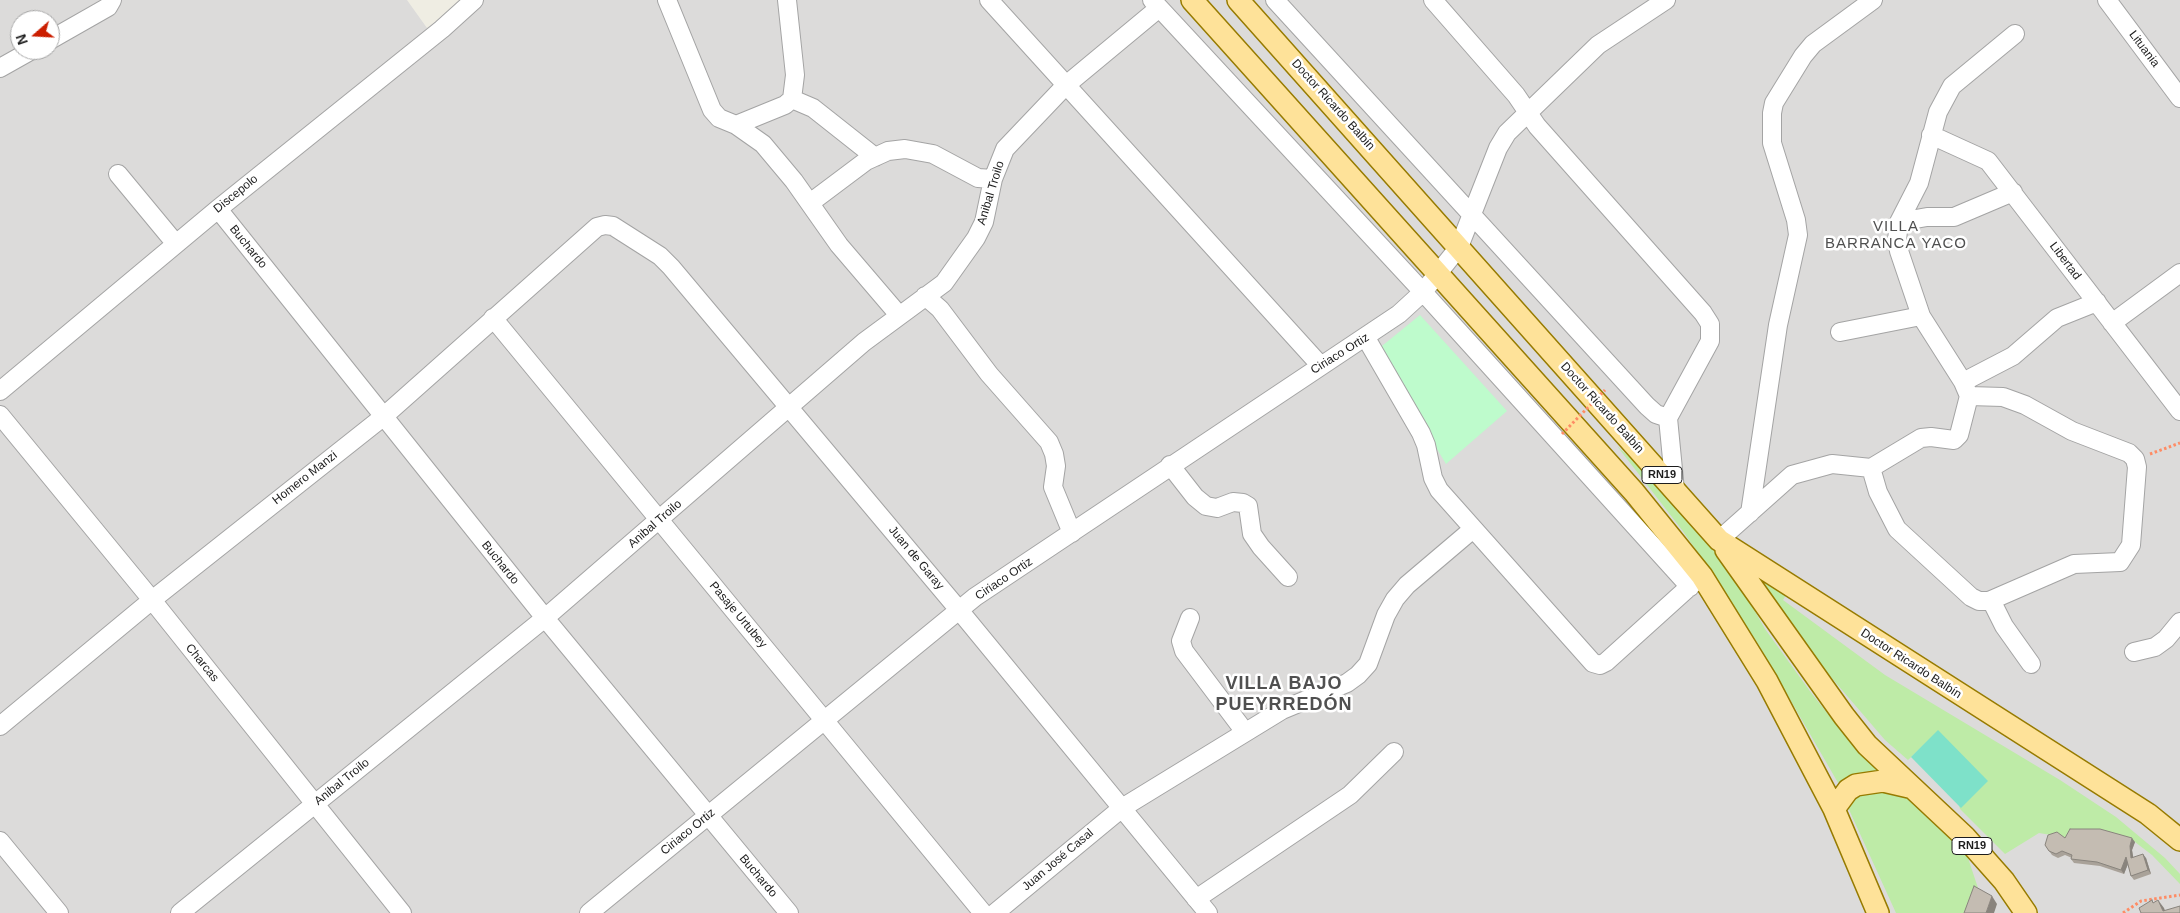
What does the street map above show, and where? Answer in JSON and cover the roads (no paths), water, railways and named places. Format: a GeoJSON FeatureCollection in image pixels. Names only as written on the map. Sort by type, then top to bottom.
{"type":"FeatureCollection","features":[{"type":"Feature","properties":{"kind":"main road","name":"RN19"},"geometry":{"type":"LineString","coordinates":[[1192,0],[1634,492],[1767,681],[1834,809],[1878,913]]}},
{"type":"Feature","properties":{"kind":"main road","name":"Doctor Ricardo Balbín"},"geometry":{"type":"LineString","coordinates":[[1238,0],[1719,540],[2148,814],[2180,840]]}},
{"type":"Feature","properties":{"kind":"main road","name":"RN19"},"geometry":{"type":"LineString","coordinates":[[1719,540],[1844,716],[1867,745],[1965,837],[2004,881],[2026,913]]}},
{"type":"Feature","properties":{"kind":"main road"},"geometry":{"type":"LineString","coordinates":[[1834,809],[1848,790],[1856,785],[1883,781],[1910,787]]}},
{"type":"Feature","properties":{"kind":"street"},"geometry":{"type":"LineString","coordinates":[[60,34],[108,7],[112,0]]}},
{"type":"Feature","properties":{"kind":"street","name":"Discepolo"},"geometry":{"type":"LineString","coordinates":[[0,391],[218,209],[442,29],[474,0]]}},
{"type":"Feature","properties":{"kind":"street"},"geometry":{"type":"LineString","coordinates":[[667,0],[712,110],[719,118],[736,125],[763,144],[810,203],[839,245],[898,314]]}},
{"type":"Feature","properties":{"kind":"street"},"geometry":{"type":"LineString","coordinates":[[736,125],[785,105],[792,99],[795,75],[787,0]]}},
{"type":"Feature","properties":{"kind":"street"},"geometry":{"type":"LineString","coordinates":[[989,0],[1065,86],[1322,366]]}},
{"type":"Feature","properties":{"kind":"street"},"geometry":{"type":"LineString","coordinates":[[1275,0],[1648,406],[1656,414],[1668,418]]}},
{"type":"Feature","properties":{"kind":"street","name":"Ciriaco Ortiz"},"geometry":{"type":"LineString","coordinates":[[589,913],[974,597],[1400,314],[1423,292],[1438,272],[1450,261],[1459,247],[1503,138],[1528,111],[1598,44],[1666,0]]}},
{"type":"Feature","properties":{"kind":"street"},"geometry":{"type":"LineString","coordinates":[[1750,513],[1778,324],[1798,235],[1796,220],[1772,143],[1774,103],[1803,56],[1813,44],[1873,0]]}},
{"type":"Feature","properties":{"kind":"street","name":"Lituania"},"geometry":{"type":"LineString","coordinates":[[2107,0],[2180,98]]}},
{"type":"Feature","properties":{"kind":"street"},"geometry":{"type":"LineString","coordinates":[[1440,2],[1528,111],[1537,126],[1703,313],[1710,324],[1710,341],[1668,418],[1675,490]]}},
{"type":"Feature","properties":{"kind":"street"},"geometry":{"type":"LineString","coordinates":[[1155,4],[1696,581],[1606,662],[1600,665],[1593,663],[1439,490],[1433,478],[1426,445],[1421,433],[1366,338]]}},
{"type":"Feature","properties":{"kind":"street","name":"Anibal Troilo"},"geometry":{"type":"LineString","coordinates":[[180,913],[545,618],[790,408],[844,358],[898,314],[944,283],[976,238],[984,222],[993,179],[1006,149],[1065,86],[1155,4]]}},
{"type":"Feature","properties":{"kind":"street"},"geometry":{"type":"LineString","coordinates":[[1719,540],[1792,476],[1832,464],[1871,468],[1921,438],[1931,437],[1954,440],[1959,435],[1966,389],[1921,316],[1898,251],[1899,222],[1919,184],[1938,112],[1952,86],[2015,34]]}},
{"type":"Feature","properties":{"kind":"street"},"geometry":{"type":"LineString","coordinates":[[0,68],[14,60]]}},
{"type":"Feature","properties":{"kind":"street"},"geometry":{"type":"LineString","coordinates":[[792,99],[813,108],[875,157]]}},
{"type":"Feature","properties":{"kind":"street","name":"Libertad"},"geometry":{"type":"LineString","coordinates":[[1932,135],[1988,161],[2180,412]]}},
{"type":"Feature","properties":{"kind":"street"},"geometry":{"type":"LineString","coordinates":[[810,203],[875,157],[888,151],[905,149],[933,154],[978,178],[993,179]]}},
{"type":"Feature","properties":{"kind":"street"},"geometry":{"type":"LineString","coordinates":[[118,174],[176,244]]}},
{"type":"Feature","properties":{"kind":"street"},"geometry":{"type":"LineString","coordinates":[[1899,222],[1927,217],[1954,217],[2013,192]]}},
{"type":"Feature","properties":{"kind":"street","name":"Buchardo"},"geometry":{"type":"LineString","coordinates":[[218,209],[545,618],[789,913]]}},
{"type":"Feature","properties":{"kind":"street","name":"Homero Manzi"},"geometry":{"type":"LineString","coordinates":[[0,726],[152,600],[383,416],[597,227],[605,224]]}},
{"type":"Feature","properties":{"kind":"street","name":"Juan de Garay"},"geometry":{"type":"LineString","coordinates":[[605,224],[613,226],[660,256],[671,267],[959,610],[1208,913]]}},
{"type":"Feature","properties":{"kind":"street"},"geometry":{"type":"LineString","coordinates":[[2112,323],[2180,273]]}},
{"type":"Feature","properties":{"kind":"street"},"geometry":{"type":"LineString","coordinates":[[925,296],[940,309],[989,374],[1049,442],[1056,466],[1053,487],[1072,533]]}},
{"type":"Feature","properties":{"kind":"street"},"geometry":{"type":"LineString","coordinates":[[1966,389],[2013,356],[2058,318],[2097,302]]}},
{"type":"Feature","properties":{"kind":"street"},"geometry":{"type":"LineString","coordinates":[[1840,332],[1921,316]]}},
{"type":"Feature","properties":{"kind":"street","name":"Pasaje Urtubey"},"geometry":{"type":"LineString","coordinates":[[493,318],[983,913]]}},
{"type":"Feature","properties":{"kind":"street"},"geometry":{"type":"LineString","coordinates":[[1871,468],[1878,492],[1897,529],[1971,597],[1979,601],[1991,600],[2074,564],[2120,562],[2131,545],[2137,467],[2135,459],[2129,453],[2072,431],[2025,405],[2003,397],[1966,389]]}},
{"type":"Feature","properties":{"kind":"street","name":"Charcas"},"geometry":{"type":"LineString","coordinates":[[0,414],[152,600],[402,913]]}},
{"type":"Feature","properties":{"kind":"street"},"geometry":{"type":"LineString","coordinates":[[1170,465],[1195,497],[1206,506],[1217,508],[1233,502],[1243,503],[1248,506],[1252,534],[1261,548],[1288,577]]}},
{"type":"Feature","properties":{"kind":"street","name":"Juan José Casal"},"geometry":{"type":"LineString","coordinates":[[995,913],[1122,808],[1282,710],[1346,683],[1358,675],[1368,664],[1386,615],[1395,599],[1407,585],[1473,529]]}},
{"type":"Feature","properties":{"kind":"street"},"geometry":{"type":"LineString","coordinates":[[1991,600],[2004,626],[2031,664]]}},
{"type":"Feature","properties":{"kind":"street"},"geometry":{"type":"LineString","coordinates":[[1190,618],[1181,641],[1184,651],[1246,732]]}},
{"type":"Feature","properties":{"kind":"street"},"geometry":{"type":"LineString","coordinates":[[2134,652],[2155,647],[2166,639],[2180,622]]}},
{"type":"Feature","properties":{"kind":"street"},"geometry":{"type":"LineString","coordinates":[[1196,898],[1350,795],[1394,752]]}},
{"type":"Feature","properties":{"kind":"street"},"geometry":{"type":"LineString","coordinates":[[0,841],[59,913]]}},
{"type":"Feature","properties":{"kind":"district","name":"VILLA BARRANCA YACO"},"geometry":{"type":"Point","coordinates":[1896,236]}},
{"type":"Feature","properties":{"kind":"district","name":"VILLA BAJO PUEYRREDÓN"},"geometry":{"type":"Point","coordinates":[1284,694]}}]}
